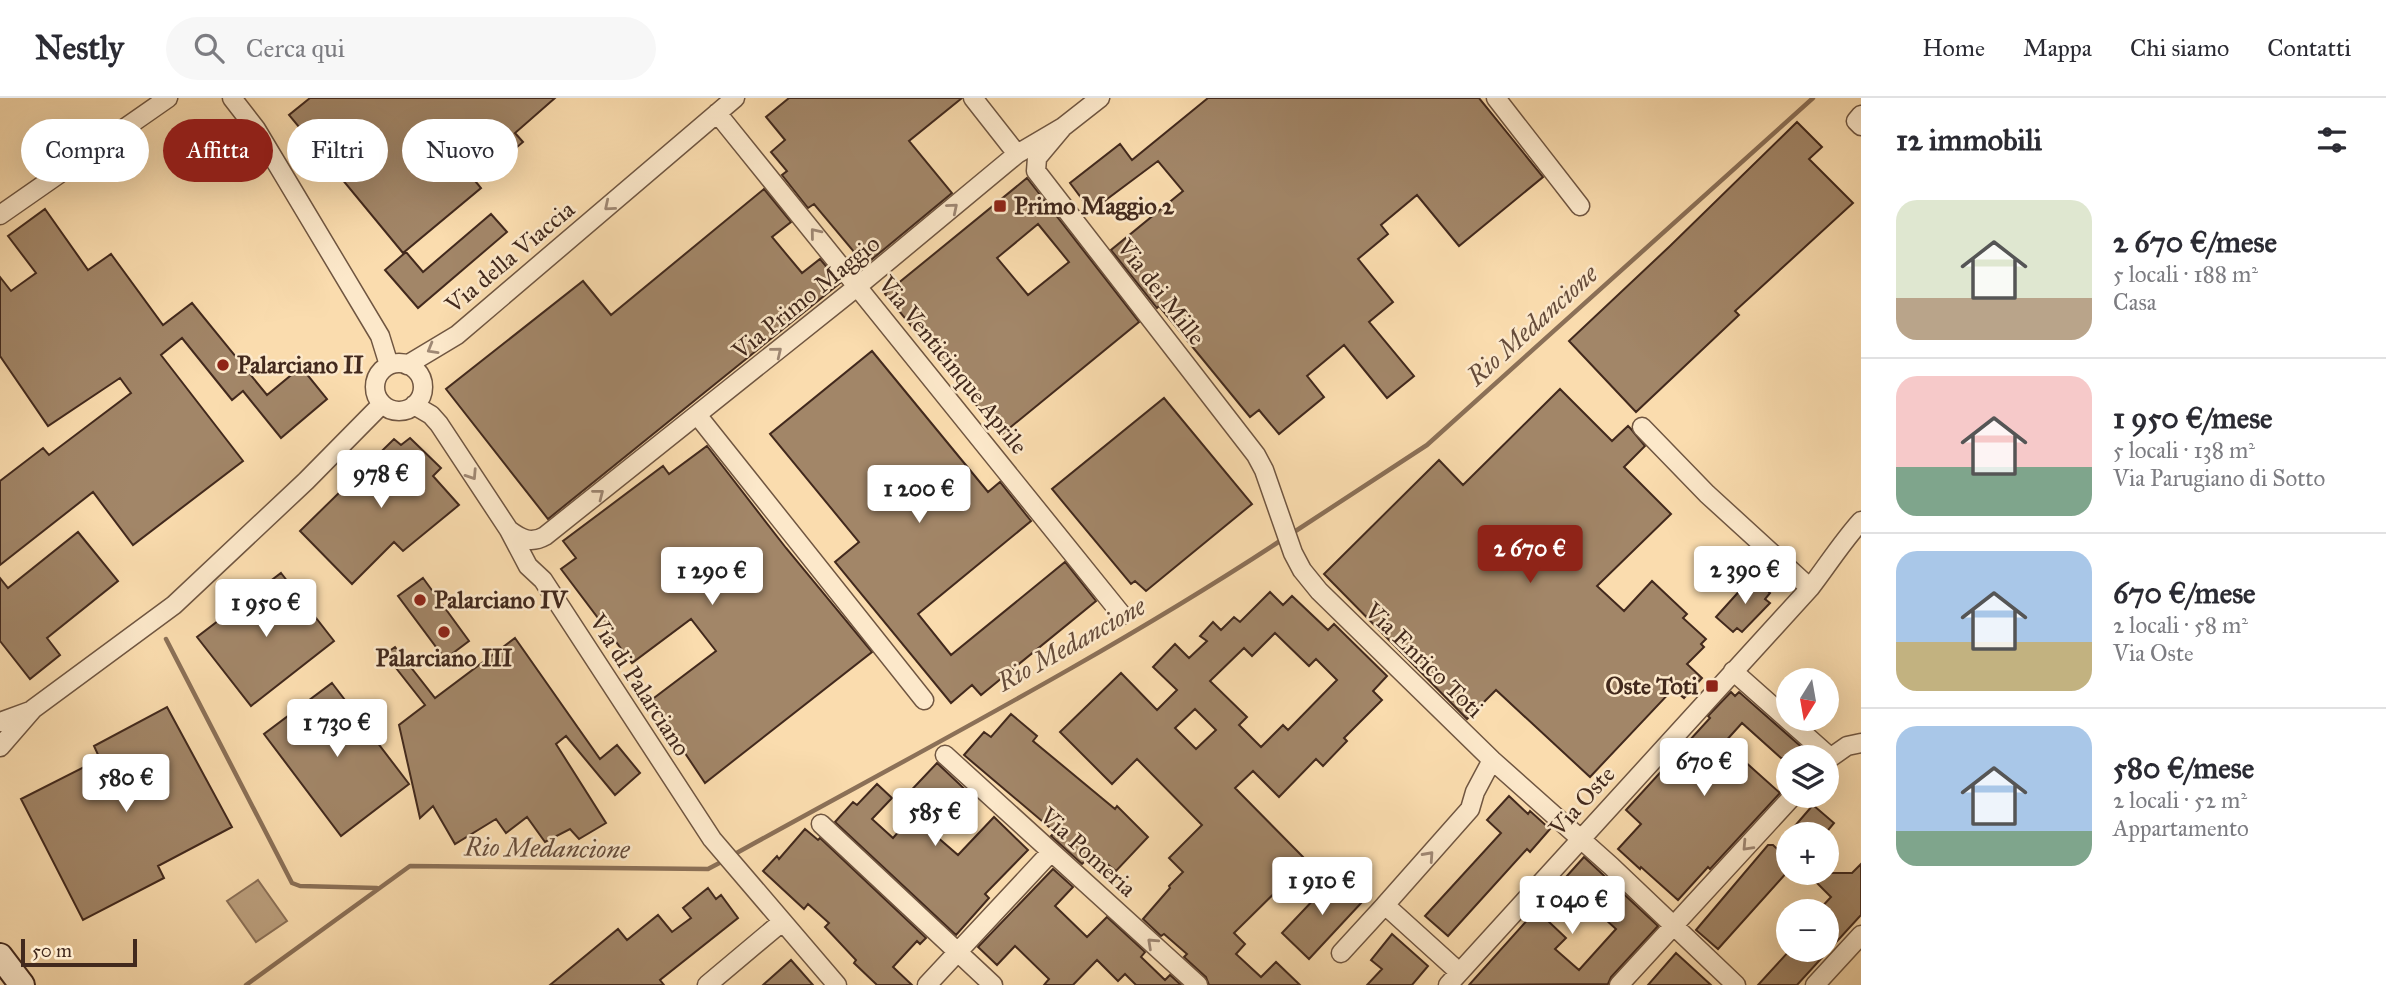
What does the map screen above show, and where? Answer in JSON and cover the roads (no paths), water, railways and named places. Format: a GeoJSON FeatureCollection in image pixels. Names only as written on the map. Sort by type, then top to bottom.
{"type":"FeatureCollection","features":[{"type":"Feature","properties":{"kind":"street"},"geometry":{"type":"LineString","coordinates":[[0,215],[169,98]]}},
{"type":"Feature","properties":{"kind":"street"},"geometry":{"type":"LineString","coordinates":[[232,98],[256,129],[398,365],[420,375],[422,391],[414,405],[394,410],[382,404],[375,383],[378,375],[398,365]]}},
{"type":"Feature","properties":{"kind":"street","name":"Via della Viaccia"},"geometry":{"type":"LineString","coordinates":[[398,365],[457,335],[735,98]]}},
{"type":"Feature","properties":{"kind":"street"},"geometry":{"type":"LineString","coordinates":[[973,98],[1017,154]]}},
{"type":"Feature","properties":{"kind":"street","name":"Via Primo Maggio"},"geometry":{"type":"LineString","coordinates":[[545,536],[698,416],[1017,154],[1063,127],[1100,98]]}},
{"type":"Feature","properties":{"kind":"street"},"geometry":{"type":"LineString","coordinates":[[1496,98],[1580,206]]}},
{"type":"Feature","properties":{"kind":"street","name":"Via Venticinque Aprile"},"geometry":{"type":"LineString","coordinates":[[718,113],[1122,615]]}},
{"type":"Feature","properties":{"kind":"street"},"geometry":{"type":"LineString","coordinates":[[1861,115],[1856,121],[1861,126]]}},
{"type":"Feature","properties":{"kind":"street","name":"Via dei Mille"},"geometry":{"type":"LineString","coordinates":[[1063,127],[1037,158],[1036,171],[1256,455],[1272,489]]}},
{"type":"Feature","properties":{"kind":"street"},"geometry":{"type":"LineString","coordinates":[[0,747],[33,709],[174,605],[306,481],[382,404]]}},
{"type":"Feature","properties":{"kind":"street","name":"Via di Palarciano"},"geometry":{"type":"LineString","coordinates":[[414,405],[432,415],[439,424],[509,530],[528,566],[543,580],[712,839],[837,985]]}},
{"type":"Feature","properties":{"kind":"street"},"geometry":{"type":"LineString","coordinates":[[698,416],[924,700]]}},
{"type":"Feature","properties":{"kind":"street"},"geometry":{"type":"LineString","coordinates":[[1642,427],[1707,494],[1810,588]]}},
{"type":"Feature","properties":{"kind":"street","name":"Via Enrico Toti"},"geometry":{"type":"LineString","coordinates":[[1272,489],[1293,553],[1302,570],[1319,591],[1492,760],[1581,839],[1736,985]]}},
{"type":"Feature","properties":{"kind":"street","name":"Via Oste"},"geometry":{"type":"LineString","coordinates":[[1453,978],[1810,588],[1861,521]]}},
{"type":"Feature","properties":{"kind":"street"},"geometry":{"type":"LineString","coordinates":[[509,530],[521,539],[529,541],[545,536]]}},
{"type":"Feature","properties":{"kind":"street"},"geometry":{"type":"LineString","coordinates":[[543,580],[539,555],[545,536]]}},
{"type":"Feature","properties":{"kind":"street","name":"Via Oste"},"geometry":{"type":"LineString","coordinates":[[1835,556],[1861,536]]}},
{"type":"Feature","properties":{"kind":"street"},"geometry":{"type":"LineString","coordinates":[[1733,671],[1814,745]]}},
{"type":"Feature","properties":{"kind":"street"},"geometry":{"type":"LineString","coordinates":[[0,722],[33,709]]}},
{"type":"Feature","properties":{"kind":"street"},"geometry":{"type":"LineString","coordinates":[[1839,752],[1847,746],[1861,743]]}},
{"type":"Feature","properties":{"kind":"street","name":"Via Pomeria"},"geometry":{"type":"LineString","coordinates":[[945,755],[1198,985]]}},
{"type":"Feature","properties":{"kind":"street"},"geometry":{"type":"LineString","coordinates":[[1341,953],[1470,809],[1475,792],[1492,760]]}},
{"type":"Feature","properties":{"kind":"street"},"geometry":{"type":"LineString","coordinates":[[1619,985],[1782,808]]}},
{"type":"Feature","properties":{"kind":"street"},"geometry":{"type":"LineString","coordinates":[[821,824],[993,985]]}},
{"type":"Feature","properties":{"kind":"street"},"geometry":{"type":"LineString","coordinates":[[927,985],[1051,852]]}},
{"type":"Feature","properties":{"kind":"street"},"geometry":{"type":"LineString","coordinates":[[1385,905],[1453,978]]}},
{"type":"Feature","properties":{"kind":"street"},"geometry":{"type":"LineString","coordinates":[[707,985],[782,922]]}},
{"type":"Feature","properties":{"kind":"street"},"geometry":{"type":"LineString","coordinates":[[1815,985],[1861,935]]}},
{"type":"Feature","properties":{"kind":"street"},"geometry":{"type":"LineString","coordinates":[[0,956],[22,985]]}},
{"type":"Feature","properties":{"kind":"waterway","name":"Rio Medancione"},"geometry":{"type":"LineString","coordinates":[[1291,534],[1427,445],[1813,98]]}},
{"type":"Feature","properties":{"kind":"waterway","name":"Rio Medancione"},"geometry":{"type":"LineString","coordinates":[[733,855],[1080,663],[1283,539]]}},
{"type":"Feature","properties":{"kind":"waterway"},"geometry":{"type":"LineString","coordinates":[[166,639],[292,883],[300,886],[377,888]]}},
{"type":"Feature","properties":{"kind":"waterway","name":"Rio Medancione"},"geometry":{"type":"LineString","coordinates":[[246,985],[410,866],[708,869],[725,860]]}},
{"type":"Feature","properties":{"kind":"place","name":"Primo Maggio 2"},"geometry":{"type":"Point","coordinates":[1000,206]}},
{"type":"Feature","properties":{"kind":"place","name":"Palarciano II"},"geometry":{"type":"Point","coordinates":[223,365]}},
{"type":"Feature","properties":{"kind":"place","name":"Palarciano IV"},"geometry":{"type":"Point","coordinates":[420,600]}},
{"type":"Feature","properties":{"kind":"place","name":"Palarciano III"},"geometry":{"type":"Point","coordinates":[444,632]}},
{"type":"Feature","properties":{"kind":"place","name":"Oste Toti"},"geometry":{"type":"Point","coordinates":[1712,686]}}]}
